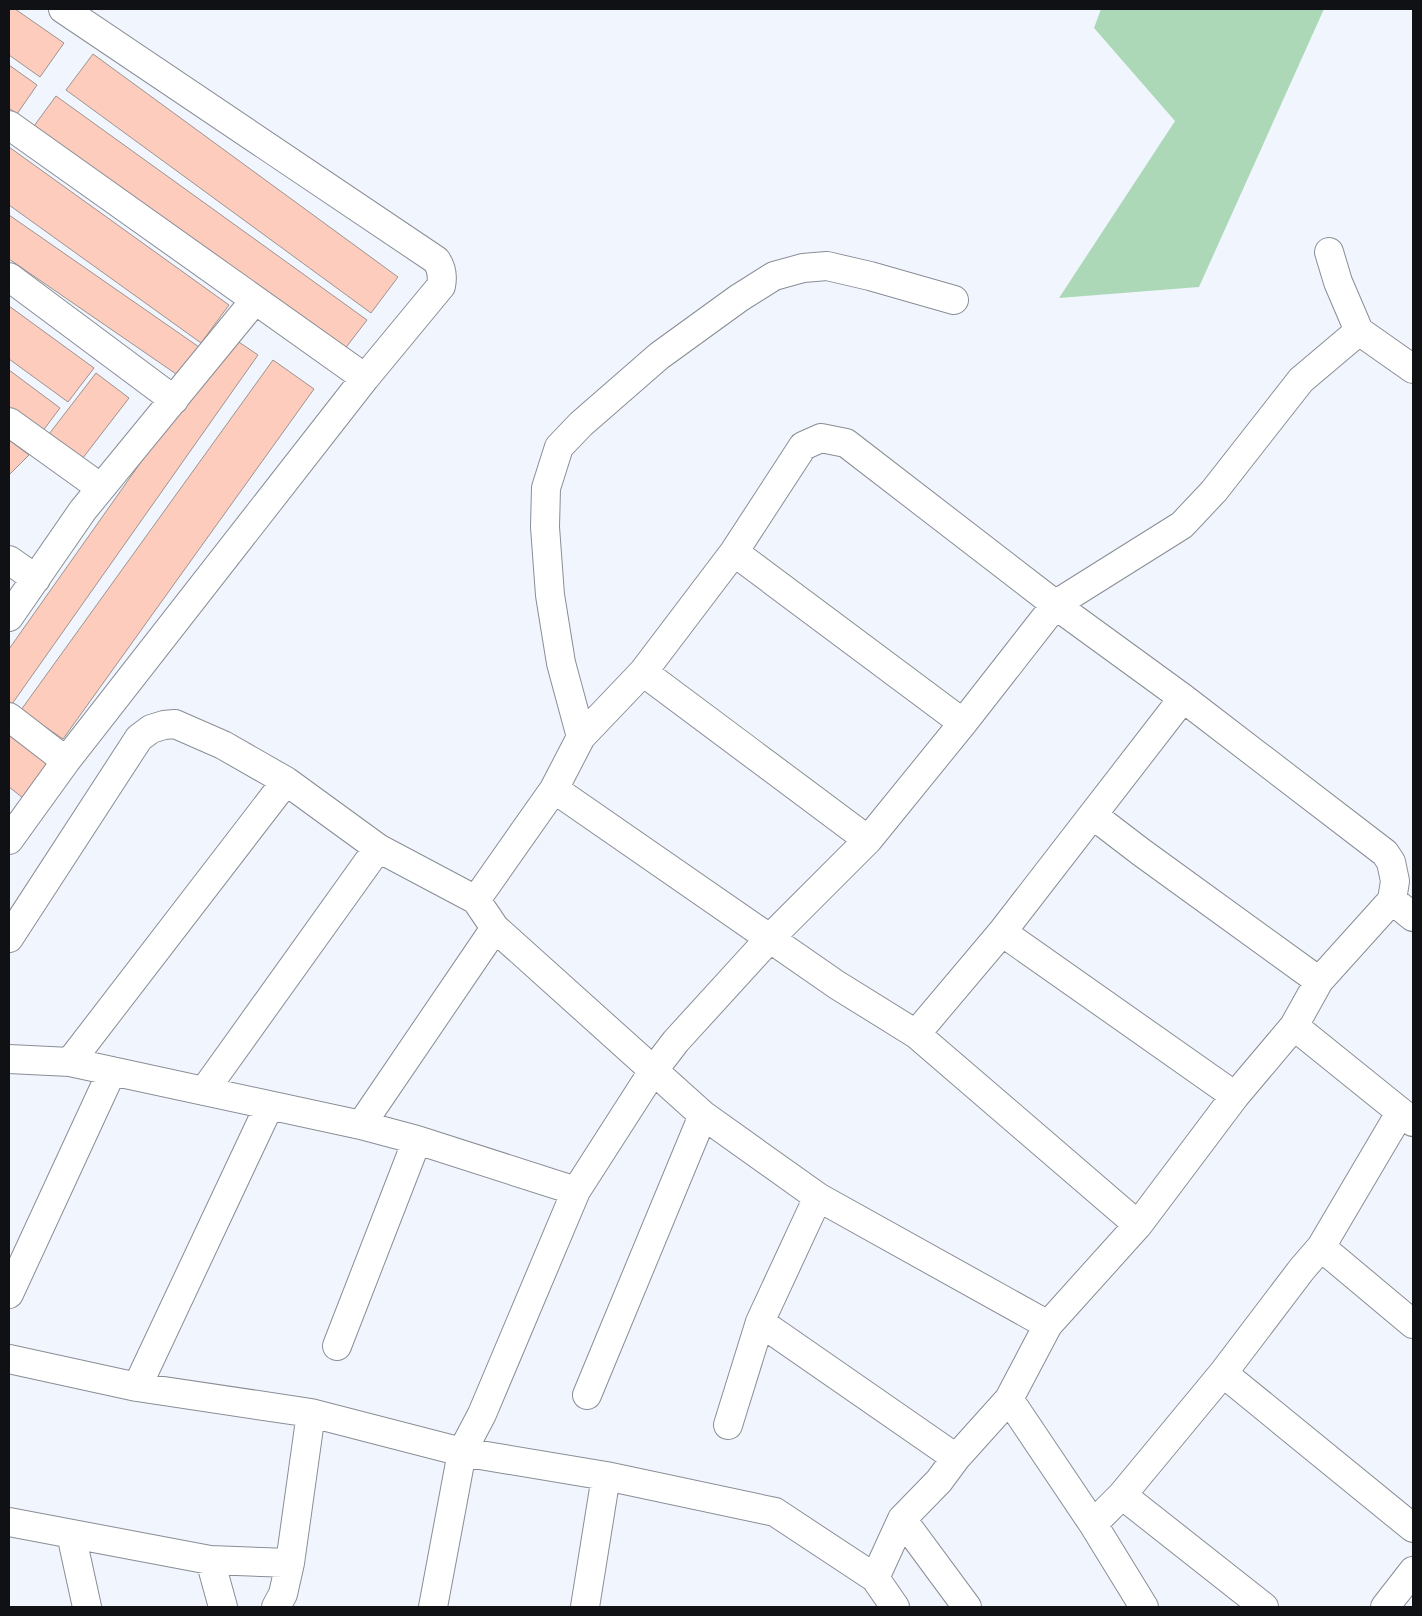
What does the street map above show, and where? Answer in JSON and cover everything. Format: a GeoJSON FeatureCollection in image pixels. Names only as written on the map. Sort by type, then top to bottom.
{"type":"FeatureCollection","features":[{"type":"Feature","properties":{"kind":"street"},"geometry":{"type":"LineString","coordinates":[[9,840],[66,762],[365,378],[441,286],[442,273],[441,266],[436,260],[63,9]]}},
{"type":"Feature","properties":{"kind":"street"},"geometry":{"type":"LineString","coordinates":[[9,125],[365,378]]}},
{"type":"Feature","properties":{"kind":"street"},"geometry":{"type":"LineString","coordinates":[[1329,252],[1338,282],[1359,331],[1413,369]]}},
{"type":"Feature","properties":{"kind":"street"},"geometry":{"type":"LineString","coordinates":[[581,737],[561,663],[549,585],[545,527],[546,488],[559,446],[581,424],[659,356],[774,276],[803,268],[827,266],[954,300]]}},
{"type":"Feature","properties":{"kind":"street"},"geometry":{"type":"LineString","coordinates":[[9,277],[174,400]]}},
{"type":"Feature","properties":{"kind":"street"},"geometry":{"type":"LineString","coordinates":[[9,617],[83,510],[255,300]]}},
{"type":"Feature","properties":{"kind":"street"},"geometry":{"type":"LineString","coordinates":[[433,1607],[462,1452],[482,1414],[576,1192],[676,1041],[770,938],[868,840],[1056,604],[1182,525],[1214,491],[1301,380],[1359,331]]}},
{"type":"Feature","properties":{"kind":"street"},"geometry":{"type":"LineString","coordinates":[[9,422],[101,488]]}},
{"type":"Feature","properties":{"kind":"street"},"geometry":{"type":"LineString","coordinates":[[476,900],[554,789],[581,737],[643,672],[734,552],[803,446],[821,438],[846,443],[1056,604],[1184,698],[1385,853],[1391,862],[1395,881],[1392,900],[1319,981],[1294,1026],[1235,1096],[1138,1225],[1048,1325],[1009,1399],[956,1458],[939,1481],[902,1519],[874,1578]]}},
{"type":"Feature","properties":{"kind":"street"},"geometry":{"type":"LineString","coordinates":[[734,552],[963,723]]}},
{"type":"Feature","properties":{"kind":"street"},"geometry":{"type":"LineString","coordinates":[[9,560],[36,579]]}},
{"type":"Feature","properties":{"kind":"street"},"geometry":{"type":"LineString","coordinates":[[643,672],[868,840]]}},
{"type":"Feature","properties":{"kind":"street"},"geometry":{"type":"LineString","coordinates":[[916,1034],[1002,932],[1184,698]]}},
{"type":"Feature","properties":{"kind":"street"},"geometry":{"type":"LineString","coordinates":[[9,716],[66,762]]}},
{"type":"Feature","properties":{"kind":"street"},"geometry":{"type":"LineString","coordinates":[[9,938],[139,738],[151,729],[164,725],[175,724],[181,726],[223,745],[286,780],[378,848],[476,900],[496,928],[703,1115],[818,1197],[1048,1325]]}},
{"type":"Feature","properties":{"kind":"street"},"geometry":{"type":"LineString","coordinates":[[70,1062],[286,780]]}},
{"type":"Feature","properties":{"kind":"street"},"geometry":{"type":"LineString","coordinates":[[554,789],[837,985],[916,1034],[1138,1225]]}},
{"type":"Feature","properties":{"kind":"street"},"geometry":{"type":"LineString","coordinates":[[1094,816],[1319,981]]}},
{"type":"Feature","properties":{"kind":"street"},"geometry":{"type":"LineString","coordinates":[[204,1091],[378,848]]}},
{"type":"Feature","properties":{"kind":"street"},"geometry":{"type":"LineString","coordinates":[[1392,900],[1413,917]]}},
{"type":"Feature","properties":{"kind":"street"},"geometry":{"type":"LineString","coordinates":[[361,1125],[496,928]]}},
{"type":"Feature","properties":{"kind":"street"},"geometry":{"type":"LineString","coordinates":[[1002,932],[1235,1096]]}},
{"type":"Feature","properties":{"kind":"street"},"geometry":{"type":"LineString","coordinates":[[1093,1524],[1122,1495],[1223,1373],[1321,1247],[1407,1118],[1294,1026]]}},
{"type":"Feature","properties":{"kind":"street"},"geometry":{"type":"LineString","coordinates":[[9,1059],[70,1062],[361,1125],[417,1140],[576,1192]]}},
{"type":"Feature","properties":{"kind":"street"},"geometry":{"type":"LineString","coordinates":[[9,1294],[112,1071]]}},
{"type":"Feature","properties":{"kind":"street"},"geometry":{"type":"LineString","coordinates":[[137,1387],[269,1106]]}},
{"type":"Feature","properties":{"kind":"street"},"geometry":{"type":"LineString","coordinates":[[587,1395],[703,1115]]}},
{"type":"Feature","properties":{"kind":"street"},"geometry":{"type":"LineString","coordinates":[[337,1346],[417,1140]]}},
{"type":"Feature","properties":{"kind":"street"},"geometry":{"type":"LineString","coordinates":[[728,1425],[760,1322],[818,1197]]}},
{"type":"Feature","properties":{"kind":"street"},"geometry":{"type":"LineString","coordinates":[[1321,1247],[1413,1324]]}},
{"type":"Feature","properties":{"kind":"street"},"geometry":{"type":"LineString","coordinates":[[760,1322],[956,1458]]}},
{"type":"Feature","properties":{"kind":"street"},"geometry":{"type":"LineString","coordinates":[[9,1359],[137,1387],[311,1413],[462,1452],[606,1476],[775,1512],[874,1578],[895,1607]]}},
{"type":"Feature","properties":{"kind":"street"},"geometry":{"type":"LineString","coordinates":[[1223,1373],[1413,1528]]}},
{"type":"Feature","properties":{"kind":"street"},"geometry":{"type":"LineString","coordinates":[[1009,1399],[1093,1524],[1144,1607]]}},
{"type":"Feature","properties":{"kind":"street"},"geometry":{"type":"LineString","coordinates":[[276,1607],[282,1594],[290,1563],[311,1413]]}},
{"type":"Feature","properties":{"kind":"street"},"geometry":{"type":"LineString","coordinates":[[585,1607],[606,1476]]}},
{"type":"Feature","properties":{"kind":"street"},"geometry":{"type":"LineString","coordinates":[[1122,1495],[1264,1607]]}},
{"type":"Feature","properties":{"kind":"street"},"geometry":{"type":"LineString","coordinates":[[902,1519],[967,1607]]}},
{"type":"Feature","properties":{"kind":"street"},"geometry":{"type":"LineString","coordinates":[[9,1522],[210,1560],[290,1563]]}},
{"type":"Feature","properties":{"kind":"street"},"geometry":{"type":"LineString","coordinates":[[71,1534],[87,1607]]}},
{"type":"Feature","properties":{"kind":"street"},"geometry":{"type":"LineString","coordinates":[[210,1560],[223,1607]]}},
{"type":"Feature","properties":{"kind":"street"},"geometry":{"type":"LineString","coordinates":[[1385,1607],[1413,1571]]}},
{"type":"Feature","properties":{"kind":"green space"},"geometry":{"type":"Polygon","coordinates":[[[1101,9],[1324,9],[1199,287],[1059,298],[1175,121],[1094,28],[1101,9]]]}},
{"type":"Feature","properties":{"kind":"building"},"geometry":{"type":"Polygon","coordinates":[[[9,9],[15,9],[64,43],[40,77],[9,55],[9,9]]]}},
{"type":"Feature","properties":{"kind":"building"},"geometry":{"type":"Polygon","coordinates":[[[93,54],[398,277],[371,313],[66,90],[93,54]]]}},
{"type":"Feature","properties":{"kind":"building"},"geometry":{"type":"Polygon","coordinates":[[[9,65],[37,85],[17,114],[9,108],[9,65]]]}},
{"type":"Feature","properties":{"kind":"building"},"geometry":{"type":"Polygon","coordinates":[[[56,96],[367,320],[344,350],[34,126],[56,96]]]}},
{"type":"Feature","properties":{"kind":"building"},"geometry":{"type":"Polygon","coordinates":[[[9,147],[229,305],[201,343],[9,205],[9,147]]]}},
{"type":"Feature","properties":{"kind":"building"},"geometry":{"type":"Polygon","coordinates":[[[9,215],[199,347],[179,376],[9,259],[9,215]]]}},
{"type":"Feature","properties":{"kind":"building"},"geometry":{"type":"Polygon","coordinates":[[[9,306],[94,368],[68,402],[9,359],[9,306]]]}},
{"type":"Feature","properties":{"kind":"building"},"geometry":{"type":"Polygon","coordinates":[[[230,336],[258,355],[12,704],[9,702],[9,649],[230,336]]]}},
{"type":"Feature","properties":{"kind":"building"},"geometry":{"type":"Polygon","coordinates":[[[273,360],[314,389],[63,739],[21,710],[273,360]]]}},
{"type":"Feature","properties":{"kind":"building"},"geometry":{"type":"Polygon","coordinates":[[[9,370],[60,408],[39,436],[9,414],[9,370]]]}},
{"type":"Feature","properties":{"kind":"building"},"geometry":{"type":"Polygon","coordinates":[[[96,373],[129,398],[79,463],[46,438],[96,373]]]}},
{"type":"Feature","properties":{"kind":"building"},"geometry":{"type":"Polygon","coordinates":[[[9,440],[29,455],[9,475],[9,440]]]}},
{"type":"Feature","properties":{"kind":"building"},"geometry":{"type":"Polygon","coordinates":[[[9,731],[50,762],[23,798],[9,787],[9,731]]]}}]}
